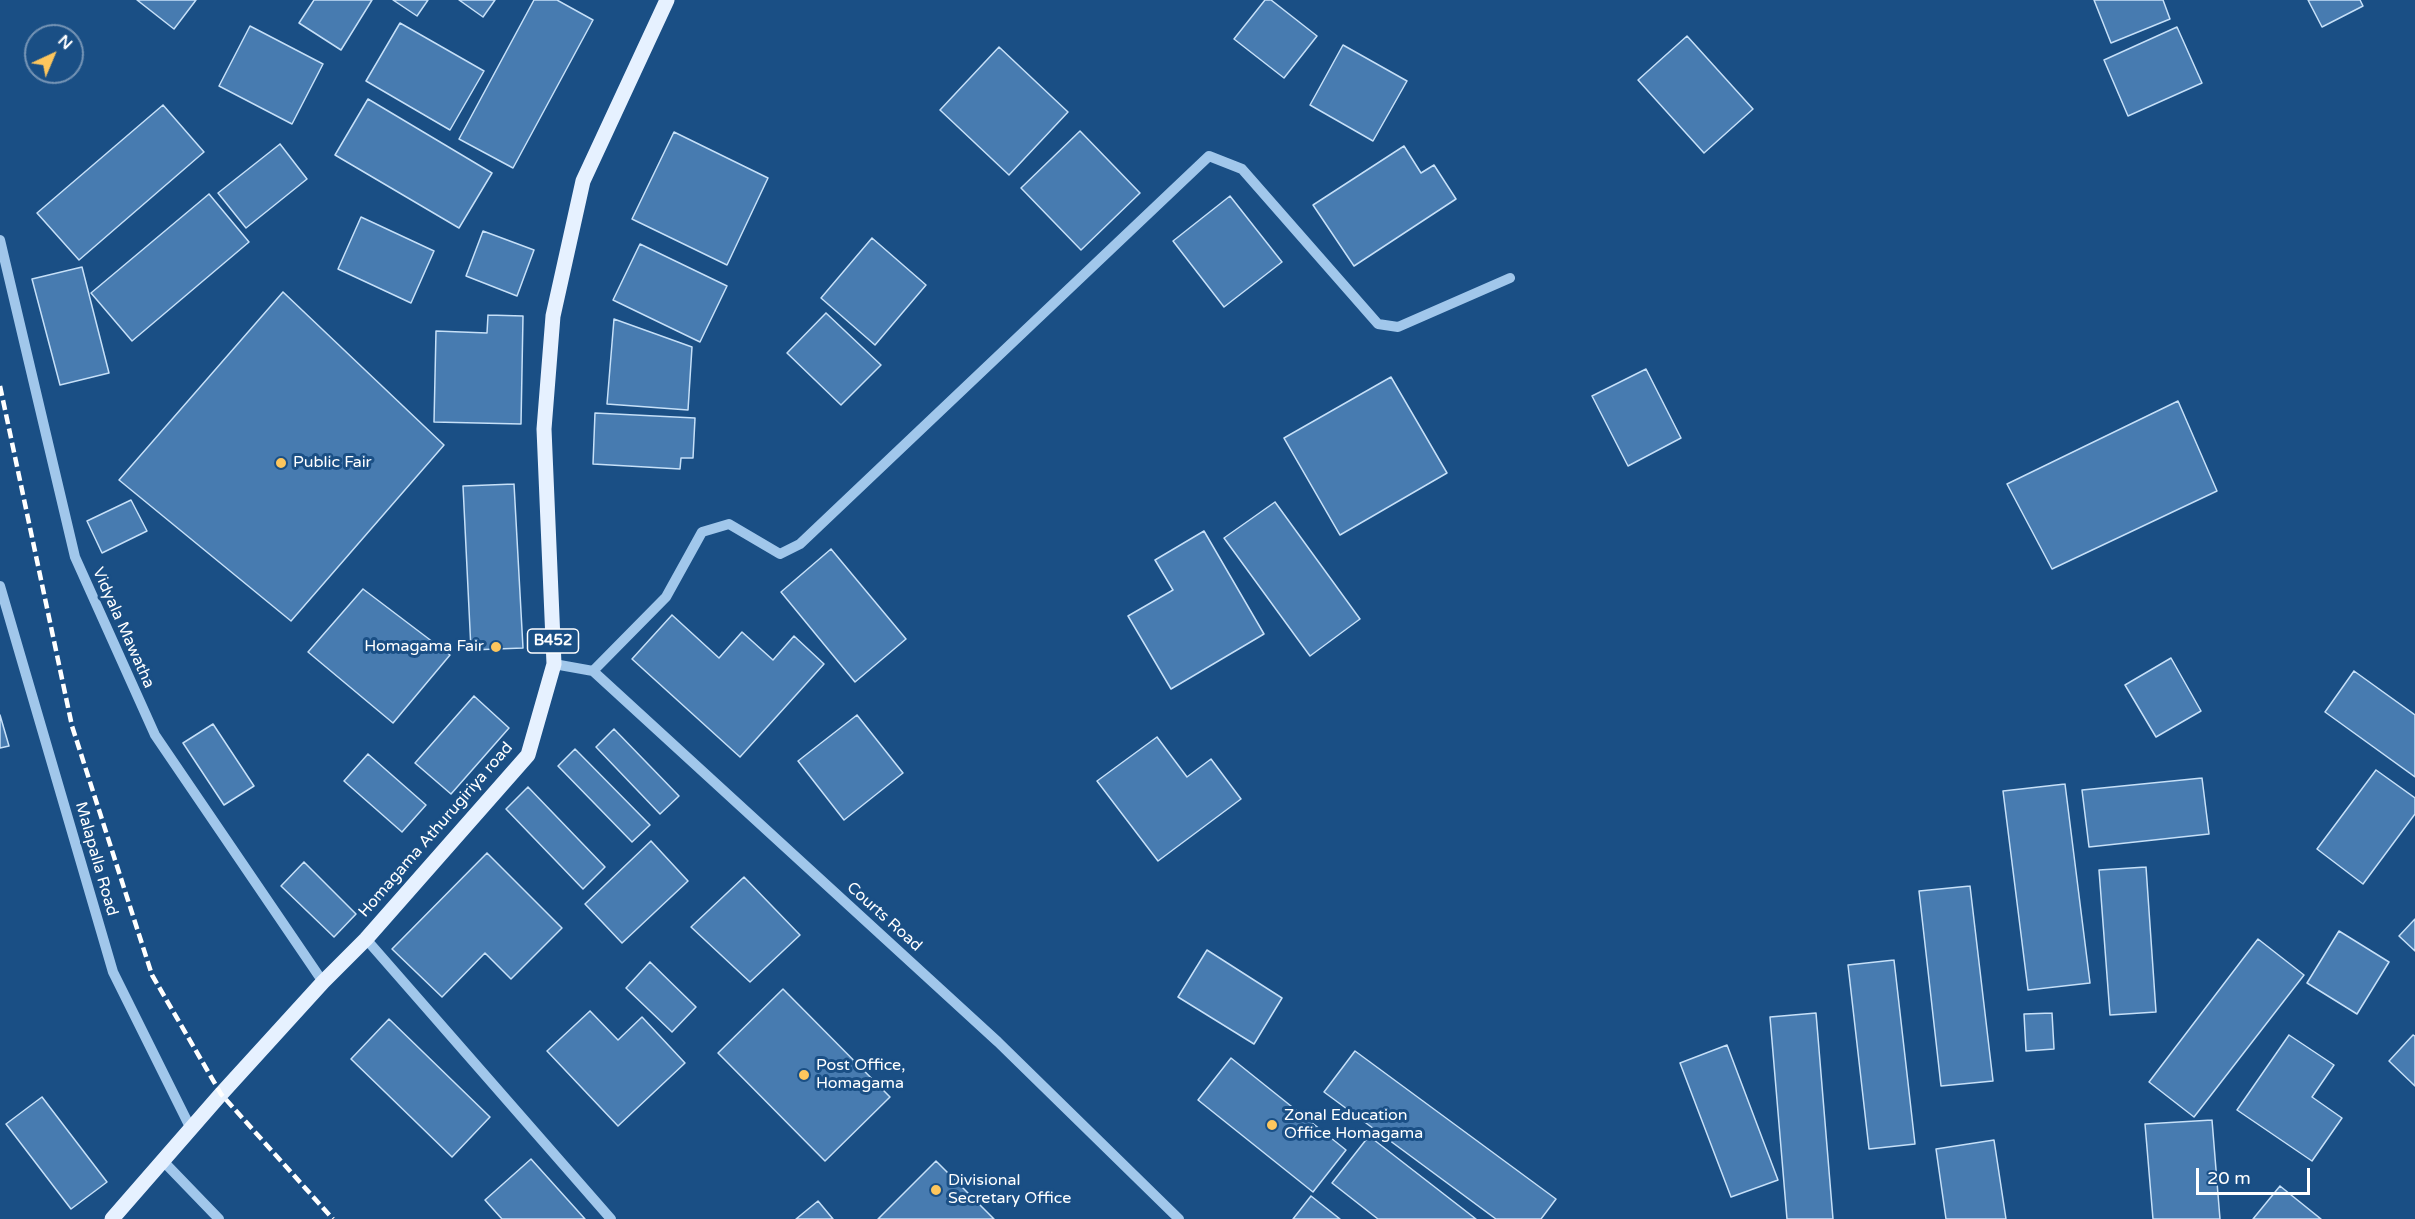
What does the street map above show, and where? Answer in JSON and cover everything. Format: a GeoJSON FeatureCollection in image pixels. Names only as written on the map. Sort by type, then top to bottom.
{"type":"FeatureCollection","features":[{"type":"Feature","properties":{"kind":"main road","name":"Homagama Athurugiriya road"},"geometry":{"type":"LineString","coordinates":[[164,1162],[323,982],[366,939],[528,755],[554,664],[544,429],[553,316],[583,181],[667,0]]}},
{"type":"Feature","properties":{"kind":"main road","name":"B452"},"geometry":{"type":"LineString","coordinates":[[112,1219],[164,1162]]}},
{"type":"Feature","properties":{"kind":"street"},"geometry":{"type":"LineString","coordinates":[[554,664],[593,671],[666,597],[702,532],[729,524],[780,554],[800,544],[1209,156],[1242,170],[1377,324],[1398,327],[1510,278]]}},
{"type":"Feature","properties":{"kind":"street","name":"Vidyala Mawatha"},"geometry":{"type":"LineString","coordinates":[[0,240],[75,556],[155,735],[323,982]]}},
{"type":"Feature","properties":{"kind":"street","name":"Malapalla Road"},"geometry":{"type":"LineString","coordinates":[[0,586],[113,972],[191,1129]]}},
{"type":"Feature","properties":{"kind":"street","name":"Courts Road"},"geometry":{"type":"LineString","coordinates":[[593,671],[998,1042],[1179,1219]]}},
{"type":"Feature","properties":{"kind":"street"},"geometry":{"type":"LineString","coordinates":[[366,939],[611,1219]]}},
{"type":"Feature","properties":{"kind":"street"},"geometry":{"type":"LineString","coordinates":[[164,1162],[219,1219]]}},
{"type":"Feature","properties":{"kind":"building"},"geometry":{"type":"Polygon","coordinates":[[[137,0],[196,0],[174,29],[137,0]]]}},
{"type":"Feature","properties":{"kind":"building"},"geometry":{"type":"Polygon","coordinates":[[[314,0],[372,0],[341,50],[299,23],[314,0]]]}},
{"type":"Feature","properties":{"kind":"building"},"geometry":{"type":"Polygon","coordinates":[[[393,0],[428,0],[417,16],[393,0]]]}},
{"type":"Feature","properties":{"kind":"building"},"geometry":{"type":"Polygon","coordinates":[[[459,0],[495,0],[483,17],[459,0]]]}},
{"type":"Feature","properties":{"kind":"building"},"geometry":{"type":"Polygon","coordinates":[[[534,0],[557,0],[593,20],[513,168],[459,139],[534,0]]]}},
{"type":"Feature","properties":{"kind":"building"},"geometry":{"type":"Polygon","coordinates":[[[1265,0],[1271,0],[1317,36],[1284,78],[1234,39],[1265,0]]]}},
{"type":"Feature","properties":{"kind":"building"},"geometry":{"type":"Polygon","coordinates":[[[2094,0],[2163,0],[2170,19],[2111,43],[2094,0]]]}},
{"type":"Feature","properties":{"kind":"building"},"geometry":{"type":"Polygon","coordinates":[[[2308,0],[2360,0],[2363,6],[2322,27],[2308,0]]]}},
{"type":"Feature","properties":{"kind":"building"},"geometry":{"type":"Polygon","coordinates":[[[400,23],[484,71],[450,130],[366,81],[400,23]]]}},
{"type":"Feature","properties":{"kind":"building"},"geometry":{"type":"Polygon","coordinates":[[[250,26],[323,64],[292,124],[219,86],[250,26]]]}},
{"type":"Feature","properties":{"kind":"building"},"geometry":{"type":"Polygon","coordinates":[[[2177,27],[2202,83],[2128,116],[2104,60],[2177,27]]]}},
{"type":"Feature","properties":{"kind":"building"},"geometry":{"type":"Polygon","coordinates":[[[1687,36],[1753,109],[1704,153],[1638,80],[1687,36]]]}},
{"type":"Feature","properties":{"kind":"building"},"geometry":{"type":"Polygon","coordinates":[[[1343,45],[1407,81],[1373,141],[1310,105],[1343,45]]]}},
{"type":"Feature","properties":{"kind":"building"},"geometry":{"type":"Polygon","coordinates":[[[999,47],[1068,112],[1009,175],[940,110],[999,47]]]}},
{"type":"Feature","properties":{"kind":"building"},"geometry":{"type":"Polygon","coordinates":[[[368,99],[492,173],[459,228],[335,155],[368,99]]]}},
{"type":"Feature","properties":{"kind":"building"},"geometry":{"type":"Polygon","coordinates":[[[163,105],[204,152],[79,260],[37,213],[163,105]]]}},
{"type":"Feature","properties":{"kind":"building"},"geometry":{"type":"Polygon","coordinates":[[[1080,131],[1140,193],[1081,250],[1021,188],[1080,131]]]}},
{"type":"Feature","properties":{"kind":"building"},"geometry":{"type":"Polygon","coordinates":[[[674,132],[768,178],[727,265],[632,219],[674,132]]]}},
{"type":"Feature","properties":{"kind":"building"},"geometry":{"type":"Polygon","coordinates":[[[280,144],[307,179],[246,228],[218,193],[280,144]]]}},
{"type":"Feature","properties":{"kind":"building"},"geometry":{"type":"Polygon","coordinates":[[[1404,146],[1421,173],[1434,165],[1456,199],[1354,266],[1313,205],[1404,146]]]}},
{"type":"Feature","properties":{"kind":"building"},"geometry":{"type":"Polygon","coordinates":[[[209,194],[249,242],[132,341],[91,293],[209,194]]]}},
{"type":"Feature","properties":{"kind":"building"},"geometry":{"type":"Polygon","coordinates":[[[1230,196],[1282,262],[1224,307],[1173,241],[1230,196]]]}},
{"type":"Feature","properties":{"kind":"building"},"geometry":{"type":"Polygon","coordinates":[[[361,217],[434,251],[411,303],[338,269],[361,217]]]}},
{"type":"Feature","properties":{"kind":"building"},"geometry":{"type":"Polygon","coordinates":[[[483,231],[534,250],[517,296],[466,276],[483,231]]]}},
{"type":"Feature","properties":{"kind":"building"},"geometry":{"type":"Polygon","coordinates":[[[872,238],[926,285],[875,345],[821,298],[872,238]]]}},
{"type":"Feature","properties":{"kind":"building"},"geometry":{"type":"Polygon","coordinates":[[[640,244],[727,286],[700,342],[613,300],[640,244]]]}},
{"type":"Feature","properties":{"kind":"building"},"geometry":{"type":"Polygon","coordinates":[[[82,267],[109,373],[60,385],[32,279],[82,267]]]}},
{"type":"Feature","properties":{"kind":"building","name":"Public Fair"},"geometry":{"type":"Polygon","coordinates":[[[283,292],[444,445],[291,621],[119,480],[283,292]]]}},
{"type":"Feature","properties":{"kind":"building"},"geometry":{"type":"Polygon","coordinates":[[[826,313],[881,365],[841,405],[787,353],[826,313]]]}},
{"type":"Feature","properties":{"kind":"building"},"geometry":{"type":"Polygon","coordinates":[[[488,315],[523,316],[521,424],[434,422],[436,331],[487,333],[488,315]]]}},
{"type":"Feature","properties":{"kind":"building"},"geometry":{"type":"Polygon","coordinates":[[[614,319],[692,347],[688,410],[607,404],[614,319]]]}},
{"type":"Feature","properties":{"kind":"building"},"geometry":{"type":"Polygon","coordinates":[[[1646,369],[1681,438],[1628,466],[1592,396],[1646,369]]]}},
{"type":"Feature","properties":{"kind":"building"},"geometry":{"type":"Polygon","coordinates":[[[1391,377],[1447,473],[1340,535],[1284,438],[1391,377]]]}},
{"type":"Feature","properties":{"kind":"building"},"geometry":{"type":"Polygon","coordinates":[[[2178,401],[2217,491],[2052,569],[2007,484],[2178,401]]]}},
{"type":"Feature","properties":{"kind":"building"},"geometry":{"type":"Polygon","coordinates":[[[595,413],[695,418],[693,458],[681,458],[680,469],[593,464],[595,413]]]}},
{"type":"Feature","properties":{"kind":"building"},"geometry":{"type":"Polygon","coordinates":[[[514,484],[523,648],[471,650],[463,486],[514,484]]]}},
{"type":"Feature","properties":{"kind":"building"},"geometry":{"type":"Polygon","coordinates":[[[131,500],[147,531],[102,553],[87,521],[131,500]]]}},
{"type":"Feature","properties":{"kind":"building"},"geometry":{"type":"Polygon","coordinates":[[[1275,502],[1360,619],[1310,656],[1224,538],[1275,502]]]}},
{"type":"Feature","properties":{"kind":"building"},"geometry":{"type":"Polygon","coordinates":[[[1204,531],[1264,634],[1171,689],[1128,616],[1173,590],[1155,560],[1204,531]]]}},
{"type":"Feature","properties":{"kind":"building"},"geometry":{"type":"Polygon","coordinates":[[[831,549],[906,639],[855,682],[781,592],[831,549]]]}},
{"type":"Feature","properties":{"kind":"building"},"geometry":{"type":"Polygon","coordinates":[[[363,589],[450,655],[393,723],[308,652],[363,589]]]}},
{"type":"Feature","properties":{"kind":"building"},"geometry":{"type":"Polygon","coordinates":[[[672,615],[719,658],[742,632],[773,660],[794,636],[824,664],[740,757],[632,659],[672,615]]]}},
{"type":"Feature","properties":{"kind":"building"},"geometry":{"type":"Polygon","coordinates":[[[2171,658],[2201,711],[2156,737],[2125,685],[2171,658]]]}},
{"type":"Feature","properties":{"kind":"building"},"geometry":{"type":"Polygon","coordinates":[[[2354,671],[2415,715],[2415,777],[2325,712],[2354,671]]]}},
{"type":"Feature","properties":{"kind":"building"},"geometry":{"type":"Polygon","coordinates":[[[474,696],[509,728],[451,794],[415,763],[474,696]]]}},
{"type":"Feature","properties":{"kind":"building"},"geometry":{"type":"Polygon","coordinates":[[[0,715],[9,746],[0,748],[0,715]]]}},
{"type":"Feature","properties":{"kind":"building"},"geometry":{"type":"Polygon","coordinates":[[[857,715],[903,773],[844,820],[798,761],[857,715]]]}},
{"type":"Feature","properties":{"kind":"building"},"geometry":{"type":"Polygon","coordinates":[[[213,724],[254,786],[224,805],[183,743],[213,724]]]}},
{"type":"Feature","properties":{"kind":"building"},"geometry":{"type":"Polygon","coordinates":[[[614,729],[679,796],[660,814],[596,747],[614,729]]]}},
{"type":"Feature","properties":{"kind":"building"},"geometry":{"type":"Polygon","coordinates":[[[1157,737],[1187,777],[1211,759],[1241,799],[1158,861],[1097,781],[1157,737]]]}},
{"type":"Feature","properties":{"kind":"building"},"geometry":{"type":"Polygon","coordinates":[[[575,749],[650,825],[632,842],[558,766],[575,749]]]}},
{"type":"Feature","properties":{"kind":"building"},"geometry":{"type":"Polygon","coordinates":[[[368,754],[426,805],[402,832],[344,781],[368,754]]]}},
{"type":"Feature","properties":{"kind":"building"},"geometry":{"type":"Polygon","coordinates":[[[2376,770],[2415,798],[2415,814],[2363,884],[2317,849],[2376,770]]]}},
{"type":"Feature","properties":{"kind":"building"},"geometry":{"type":"Polygon","coordinates":[[[2202,778],[2209,834],[2089,847],[2082,790],[2202,778]]]}},
{"type":"Feature","properties":{"kind":"building"},"geometry":{"type":"Polygon","coordinates":[[[2065,784],[2090,983],[2028,990],[2003,791],[2065,784]]]}},
{"type":"Feature","properties":{"kind":"building"},"geometry":{"type":"Polygon","coordinates":[[[528,787],[605,867],[583,889],[506,809],[528,787]]]}},
{"type":"Feature","properties":{"kind":"building"},"geometry":{"type":"Polygon","coordinates":[[[651,841],[688,881],[622,943],[585,904],[651,841]]]}},
{"type":"Feature","properties":{"kind":"building"},"geometry":{"type":"Polygon","coordinates":[[[487,853],[562,928],[511,979],[485,953],[442,997],[392,949],[487,853]]]}},
{"type":"Feature","properties":{"kind":"building"},"geometry":{"type":"Polygon","coordinates":[[[304,862],[356,914],[334,937],[281,886],[304,862]]]}},
{"type":"Feature","properties":{"kind":"building"},"geometry":{"type":"Polygon","coordinates":[[[2146,867],[2156,1012],[2110,1015],[2099,870],[2146,867]]]}},
{"type":"Feature","properties":{"kind":"building"},"geometry":{"type":"Polygon","coordinates":[[[744,877],[800,935],[750,982],[691,927],[744,877]]]}},
{"type":"Feature","properties":{"kind":"building"},"geometry":{"type":"Polygon","coordinates":[[[1970,886],[1993,1081],[1941,1086],[1919,891],[1970,886]]]}},
{"type":"Feature","properties":{"kind":"building"},"geometry":{"type":"Polygon","coordinates":[[[2415,919],[2415,951],[2399,936],[2415,919]]]}},
{"type":"Feature","properties":{"kind":"building"},"geometry":{"type":"Polygon","coordinates":[[[2339,931],[2389,962],[2357,1014],[2307,983],[2339,931]]]}},
{"type":"Feature","properties":{"kind":"building"},"geometry":{"type":"Polygon","coordinates":[[[2258,939],[2304,975],[2194,1117],[2149,1082],[2258,939]]]}},
{"type":"Feature","properties":{"kind":"building"},"geometry":{"type":"Polygon","coordinates":[[[1207,950],[1282,998],[1254,1044],[1178,997],[1207,950]]]}},
{"type":"Feature","properties":{"kind":"building"},"geometry":{"type":"Polygon","coordinates":[[[1894,960],[1915,1144],[1869,1149],[1848,965],[1894,960]]]}},
{"type":"Feature","properties":{"kind":"building"},"geometry":{"type":"Polygon","coordinates":[[[650,962],[696,1007],[672,1032],[626,988],[650,962]]]}},
{"type":"Feature","properties":{"kind":"building","name":"Post Office, Homagama"},"geometry":{"type":"Polygon","coordinates":[[[783,989],[890,1097],[825,1161],[718,1053],[783,989]]]}},
{"type":"Feature","properties":{"kind":"building"},"geometry":{"type":"Polygon","coordinates":[[[590,1011],[618,1040],[642,1017],[685,1063],[618,1126],[547,1051],[590,1011]]]}},
{"type":"Feature","properties":{"kind":"building"},"geometry":{"type":"Polygon","coordinates":[[[1816,1013],[1833,1219],[1787,1219],[1770,1017],[1816,1013]]]}},
{"type":"Feature","properties":{"kind":"building"},"geometry":{"type":"Polygon","coordinates":[[[2052,1013],[2054,1049],[2026,1051],[2024,1014],[2052,1013]]]}},
{"type":"Feature","properties":{"kind":"building"},"geometry":{"type":"Polygon","coordinates":[[[389,1019],[490,1117],[452,1157],[351,1059],[389,1019]]]}},
{"type":"Feature","properties":{"kind":"building"},"geometry":{"type":"Polygon","coordinates":[[[2289,1035],[2334,1065],[2312,1097],[2342,1118],[2312,1161],[2237,1110],[2289,1035]]]}},
{"type":"Feature","properties":{"kind":"building"},"geometry":{"type":"Polygon","coordinates":[[[2413,1035],[2415,1036],[2415,1086],[2389,1061],[2413,1035]]]}},
{"type":"Feature","properties":{"kind":"building"},"geometry":{"type":"Polygon","coordinates":[[[1727,1045],[1778,1180],[1731,1197],[1680,1063],[1727,1045]]]}},
{"type":"Feature","properties":{"kind":"building"},"geometry":{"type":"Polygon","coordinates":[[[1355,1051],[1556,1199],[1541,1219],[1496,1219],[1324,1092],[1355,1051]]]}},
{"type":"Feature","properties":{"kind":"building","name":"Zonal Education Office Homagama"},"geometry":{"type":"Polygon","coordinates":[[[1231,1058],[1346,1150],[1313,1192],[1198,1100],[1231,1058]]]}},
{"type":"Feature","properties":{"kind":"building"},"geometry":{"type":"Polygon","coordinates":[[[42,1097],[107,1182],[71,1209],[6,1124],[42,1097]]]}},
{"type":"Feature","properties":{"kind":"building"},"geometry":{"type":"Polygon","coordinates":[[[2212,1120],[2220,1219],[2153,1219],[2145,1124],[2212,1120]]]}},
{"type":"Feature","properties":{"kind":"building"},"geometry":{"type":"Polygon","coordinates":[[[1369,1136],[1476,1219],[1378,1219],[1332,1183],[1369,1136]]]}},
{"type":"Feature","properties":{"kind":"building"},"geometry":{"type":"Polygon","coordinates":[[[1994,1140],[2006,1219],[1946,1219],[1936,1149],[1994,1140]]]}},
{"type":"Feature","properties":{"kind":"building"},"geometry":{"type":"Polygon","coordinates":[[[531,1159],[585,1219],[502,1219],[485,1200],[531,1159]]]}},
{"type":"Feature","properties":{"kind":"building","name":"Divisional Secretary Office"},"geometry":{"type":"Polygon","coordinates":[[[936,1161],[994,1219],[878,1219],[936,1161]]]}},
{"type":"Feature","properties":{"kind":"building"},"geometry":{"type":"Polygon","coordinates":[[[2280,1186],[2321,1219],[2253,1219],[2280,1186]]]}},
{"type":"Feature","properties":{"kind":"building"},"geometry":{"type":"Polygon","coordinates":[[[1311,1196],[1340,1219],[1293,1219],[1311,1196]]]}},
{"type":"Feature","properties":{"kind":"building"},"geometry":{"type":"Polygon","coordinates":[[[818,1201],[833,1219],[796,1219],[818,1201]]]}},
{"type":"Feature","properties":{"kind":"railway"},"geometry":{"type":"LineString","coordinates":[[0,386],[72,726],[152,975],[221,1094],[333,1219]]}},
{"type":"Feature","properties":{"kind":"place","name":"Public Fair"},"geometry":{"type":"Point","coordinates":[281,463]}},
{"type":"Feature","properties":{"kind":"place","name":"Homagama Fair"},"geometry":{"type":"Point","coordinates":[496,647]}},
{"type":"Feature","properties":{"kind":"place","name":"Post Office, Homagama"},"geometry":{"type":"Point","coordinates":[804,1075]}},
{"type":"Feature","properties":{"kind":"place","name":"Zonal Education Office Homagama"},"geometry":{"type":"Point","coordinates":[1272,1125]}},
{"type":"Feature","properties":{"kind":"place","name":"Divisional Secretary Office"},"geometry":{"type":"Point","coordinates":[936,1190]}}]}
